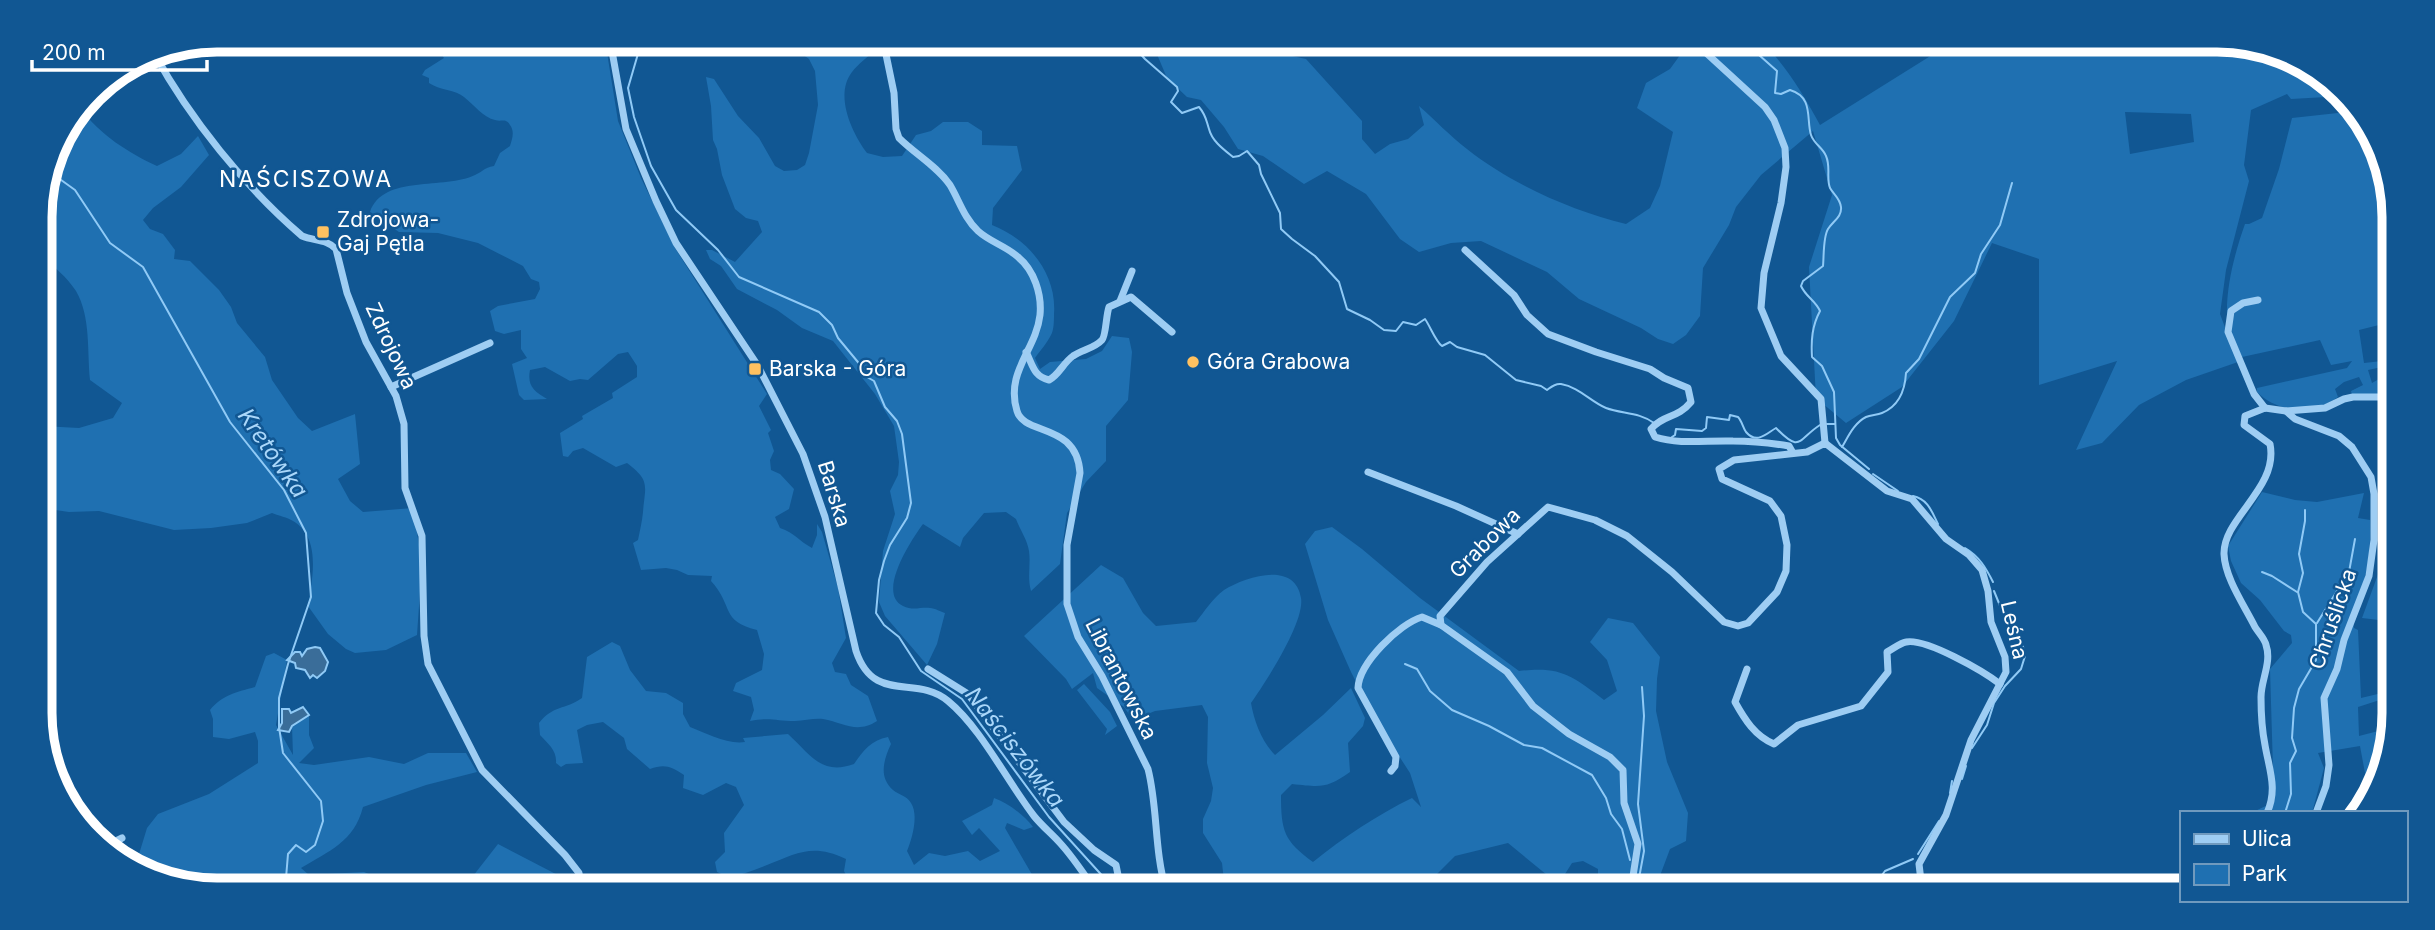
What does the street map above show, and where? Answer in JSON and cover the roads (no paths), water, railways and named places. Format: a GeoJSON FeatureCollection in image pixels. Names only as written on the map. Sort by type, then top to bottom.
{"type":"FeatureCollection","features":[{"type":"Feature","properties":{"kind":"street"},"geometry":{"type":"LineString","coordinates":[[1705,52],[1765,107],[1774,120],[1784,148],[1786,167],[1781,204],[1764,273],[1762,308],[1781,356],[1821,399],[1823,444]]}},
{"type":"Feature","properties":{"kind":"street","name":"Barska"},"geometry":{"type":"LineString","coordinates":[[612,53],[623,120],[656,201],[676,243],[758,366],[803,454],[825,517],[861,666],[883,684],[935,694],[954,707],[1034,816],[1087,878]]}},
{"type":"Feature","properties":{"kind":"street","name":"Librantowska"},"geometry":{"type":"LineString","coordinates":[[886,53],[899,138],[942,176],[976,230],[1018,257],[1037,285],[1040,316],[1015,381],[1017,412],[1026,424],[1048,430],[1068,443],[1077,454],[1080,473],[1068,545],[1067,604],[1078,637],[1102,676],[1147,769],[1163,878]]}},
{"type":"Feature","properties":{"kind":"street","name":"Zdrojowa"},"geometry":{"type":"LineString","coordinates":[[159,63],[185,104],[236,168],[302,236],[312,241],[331,243],[336,249],[347,293],[366,342],[391,387],[404,424],[405,488],[422,536],[424,636],[428,664],[482,770],[565,855],[580,878]]}},
{"type":"Feature","properties":{"kind":"street"},"geometry":{"type":"LineString","coordinates":[[1465,250],[1514,295],[1527,315],[1548,334],[1650,369],[1688,388],[1691,402],[1682,414],[1658,421],[1651,429],[1654,437],[1670,442],[1773,443],[1789,446],[1793,453]]}},
{"type":"Feature","properties":{"kind":"street"},"geometry":{"type":"LineString","coordinates":[[1120,302],[1132,271]]}},
{"type":"Feature","properties":{"kind":"street"},"geometry":{"type":"LineString","coordinates":[[1026,352],[1034,371],[1040,378],[1049,380],[1070,358],[1102,341],[1105,335],[1105,319],[1110,307],[1131,297],[1172,332]]}},
{"type":"Feature","properties":{"kind":"street"},"geometry":{"type":"LineString","coordinates":[[2258,300],[2243,303],[2231,311],[2228,332],[2254,394],[2266,408],[2245,416],[2244,425],[2270,444],[2273,455],[2263,483],[2226,539],[2224,552],[2226,570],[2266,645],[2267,665],[2261,694],[2265,746],[2273,777],[2268,811]]}},
{"type":"Feature","properties":{"kind":"street"},"geometry":{"type":"LineString","coordinates":[[391,387],[490,343]]}},
{"type":"Feature","properties":{"kind":"street"},"geometry":{"type":"LineString","coordinates":[[2286,411],[2325,408],[2353,397],[2382,397]]}},
{"type":"Feature","properties":{"kind":"street","name":"Chruślicka"},"geometry":{"type":"LineString","coordinates":[[2266,408],[2286,411],[2295,419],[2339,436],[2352,447],[2371,477],[2374,494],[2374,540],[2369,576],[2344,640],[2337,669],[2324,698],[2329,765],[2326,786],[2317,811]]}},
{"type":"Feature","properties":{"kind":"street","name":"Grabowa"},"geometry":{"type":"LineString","coordinates":[[1441,625],[1440,616],[1487,562],[1548,507],[1595,520],[1636,542],[1724,621],[1738,626],[1748,623],[1777,592],[1786,571],[1787,545],[1781,516],[1770,501],[1722,479],[1719,469],[1734,460],[1807,452],[1823,444]]}},
{"type":"Feature","properties":{"kind":"street","name":"Leśna"},"geometry":{"type":"LineString","coordinates":[[1823,444],[1886,491],[1912,499],[1946,539],[1969,555],[1982,569],[1988,591],[1991,622],[2005,657],[2006,672],[1972,740],[1946,815],[1919,864],[1921,877]]}},
{"type":"Feature","properties":{"kind":"street"},"geometry":{"type":"LineString","coordinates":[[1368,472],[1456,506],[1518,534]]}},
{"type":"Feature","properties":{"kind":"street"},"geometry":{"type":"LineString","coordinates":[[1391,771],[1396,757],[1358,688],[1361,674],[1375,653],[1409,623],[1422,617],[1441,625],[1507,671],[1533,706],[1569,734],[1610,757],[1623,770],[1624,803],[1638,844],[1634,877]]}},
{"type":"Feature","properties":{"kind":"street"},"geometry":{"type":"LineString","coordinates":[[1747,669],[1735,702],[1746,721],[1762,739],[1774,744],[1798,725],[1861,706],[1888,672],[1887,652],[1905,642],[1919,642],[1981,670],[2000,684]]}},
{"type":"Feature","properties":{"kind":"street"},"geometry":{"type":"LineString","coordinates":[[928,669],[968,694],[1063,822],[1094,850],[1116,865],[1116,878]]}},
{"type":"Feature","properties":{"kind":"street"},"geometry":{"type":"LineString","coordinates":[[115,842],[122,838]]}},
{"type":"Feature","properties":{"kind":"waterway"},"geometry":{"type":"LineString","coordinates":[[1758,52],[1777,71],[1775,93],[1781,94],[1790,90],[1798,93],[1806,103],[1811,135],[1825,153],[1830,188],[1841,207],[1839,216],[1826,232],[1823,266],[1803,281],[1801,286],[1820,311],[1813,333],[1812,357],[1822,366],[1834,392],[1836,438],[1840,445],[1869,469]]}},
{"type":"Feature","properties":{"kind":"waterway","name":"Naściszówka"},"geometry":{"type":"LineString","coordinates":[[638,53],[628,88],[634,117],[651,166],[676,210],[718,250],[739,277],[819,312],[832,325],[838,338],[867,377],[874,381],[885,407],[897,421],[902,434],[911,503],[907,518],[890,545],[884,561],[876,613],[884,625],[899,637],[921,671],[962,699],[1049,817],[1104,878]]}},
{"type":"Feature","properties":{"kind":"waterway"},"geometry":{"type":"LineString","coordinates":[[1139,53],[1177,87],[1178,91],[1171,102],[1182,113],[1199,107],[1218,144],[1233,157],[1247,151],[1259,165],[1280,213],[1281,229],[1315,256],[1339,282],[1347,309],[1384,330],[1396,331],[1403,322],[1416,325],[1425,319],[1442,346],[1450,342],[1457,347],[1485,355],[1516,380],[1547,390],[1561,384],[1579,391],[1606,408],[1642,417],[1654,423]]}},
{"type":"Feature","properties":{"kind":"waterway","name":"Kretówka"},"geometry":{"type":"LineString","coordinates":[[58,177],[75,190],[110,243],[143,267],[230,422],[284,490],[306,533],[311,597],[279,698],[279,727],[283,753],[321,801],[323,821],[315,845],[306,852],[296,845],[288,854],[286,878]]}},
{"type":"Feature","properties":{"kind":"waterway"},"geometry":{"type":"LineString","coordinates":[[1842,447],[1858,423],[1868,416],[1888,410],[1897,402],[1906,373],[1919,359],[1950,297],[1975,273],[1981,254],[2000,225],[2012,183]]}},
{"type":"Feature","properties":{"kind":"waterway"},"geometry":{"type":"LineString","coordinates":[[1672,437],[1676,429],[1702,431],[1706,428],[1707,417],[1729,420],[1730,415],[1738,417],[1746,432],[1754,438],[1762,437],[1776,428],[1790,440],[1799,442],[1820,425]]}},
{"type":"Feature","properties":{"kind":"waterway"},"geometry":{"type":"LineString","coordinates":[[1827,424],[1835,424]]}},
{"type":"Feature","properties":{"kind":"waterway"},"geometry":{"type":"LineString","coordinates":[[1873,474],[1898,491]]}},
{"type":"Feature","properties":{"kind":"waterway"},"geometry":{"type":"LineString","coordinates":[[1913,496],[1926,503],[1938,524]]}},
{"type":"Feature","properties":{"kind":"waterway"},"geometry":{"type":"LineString","coordinates":[[2286,811],[2291,794],[2290,763],[2296,751],[2292,738],[2294,708],[2299,689],[2316,660],[2316,624],[2303,612],[2298,592],[2303,573],[2299,554],[2305,510]]}},
{"type":"Feature","properties":{"kind":"waterway"},"geometry":{"type":"LineString","coordinates":[[2317,623],[2349,572],[2355,539]]}},
{"type":"Feature","properties":{"kind":"waterway"},"geometry":{"type":"LineString","coordinates":[[1965,548],[1982,563],[1993,582]]}},
{"type":"Feature","properties":{"kind":"waterway"},"geometry":{"type":"LineString","coordinates":[[2262,572],[2297,592]]}},
{"type":"Feature","properties":{"kind":"waterway"},"geometry":{"type":"LineString","coordinates":[[1972,748],[1987,725],[1994,703],[2021,669],[2025,656],[1994,591]]}},
{"type":"Feature","properties":{"kind":"waterway"},"geometry":{"type":"LineString","coordinates":[[1405,664],[1417,669],[1430,691],[1452,710],[1524,745],[1542,748],[1592,775],[1606,798],[1611,814],[1622,829],[1630,860]]}},
{"type":"Feature","properties":{"kind":"waterway"},"geometry":{"type":"LineString","coordinates":[[1639,877],[1644,851],[1638,804],[1644,716],[1642,687]]}},
{"type":"Feature","properties":{"kind":"waterway"},"geometry":{"type":"LineString","coordinates":[[1962,779],[1966,766]]}},
{"type":"Feature","properties":{"kind":"waterway"},"geometry":{"type":"LineString","coordinates":[[1950,793],[1952,781]]}},
{"type":"Feature","properties":{"kind":"waterway"},"geometry":{"type":"LineString","coordinates":[[1918,854],[1939,821]]}},
{"type":"Feature","properties":{"kind":"waterway"},"geometry":{"type":"LineString","coordinates":[[1882,877],[1885,871],[1913,859]]}},
{"type":"Feature","properties":{"kind":"place","name":"Zdrojowa- Gaj Pętla"},"geometry":{"type":"Point","coordinates":[323,232]}},
{"type":"Feature","properties":{"kind":"place","name":"Góra Grabowa"},"geometry":{"type":"Point","coordinates":[1193,362]}},
{"type":"Feature","properties":{"kind":"place","name":"Barska - Góra"},"geometry":{"type":"Point","coordinates":[755,369]}},
{"type":"Feature","properties":{"kind":"district","name":"NAŚCISZOWA"},"geometry":{"type":"Point","coordinates":[306,179]}}]}
